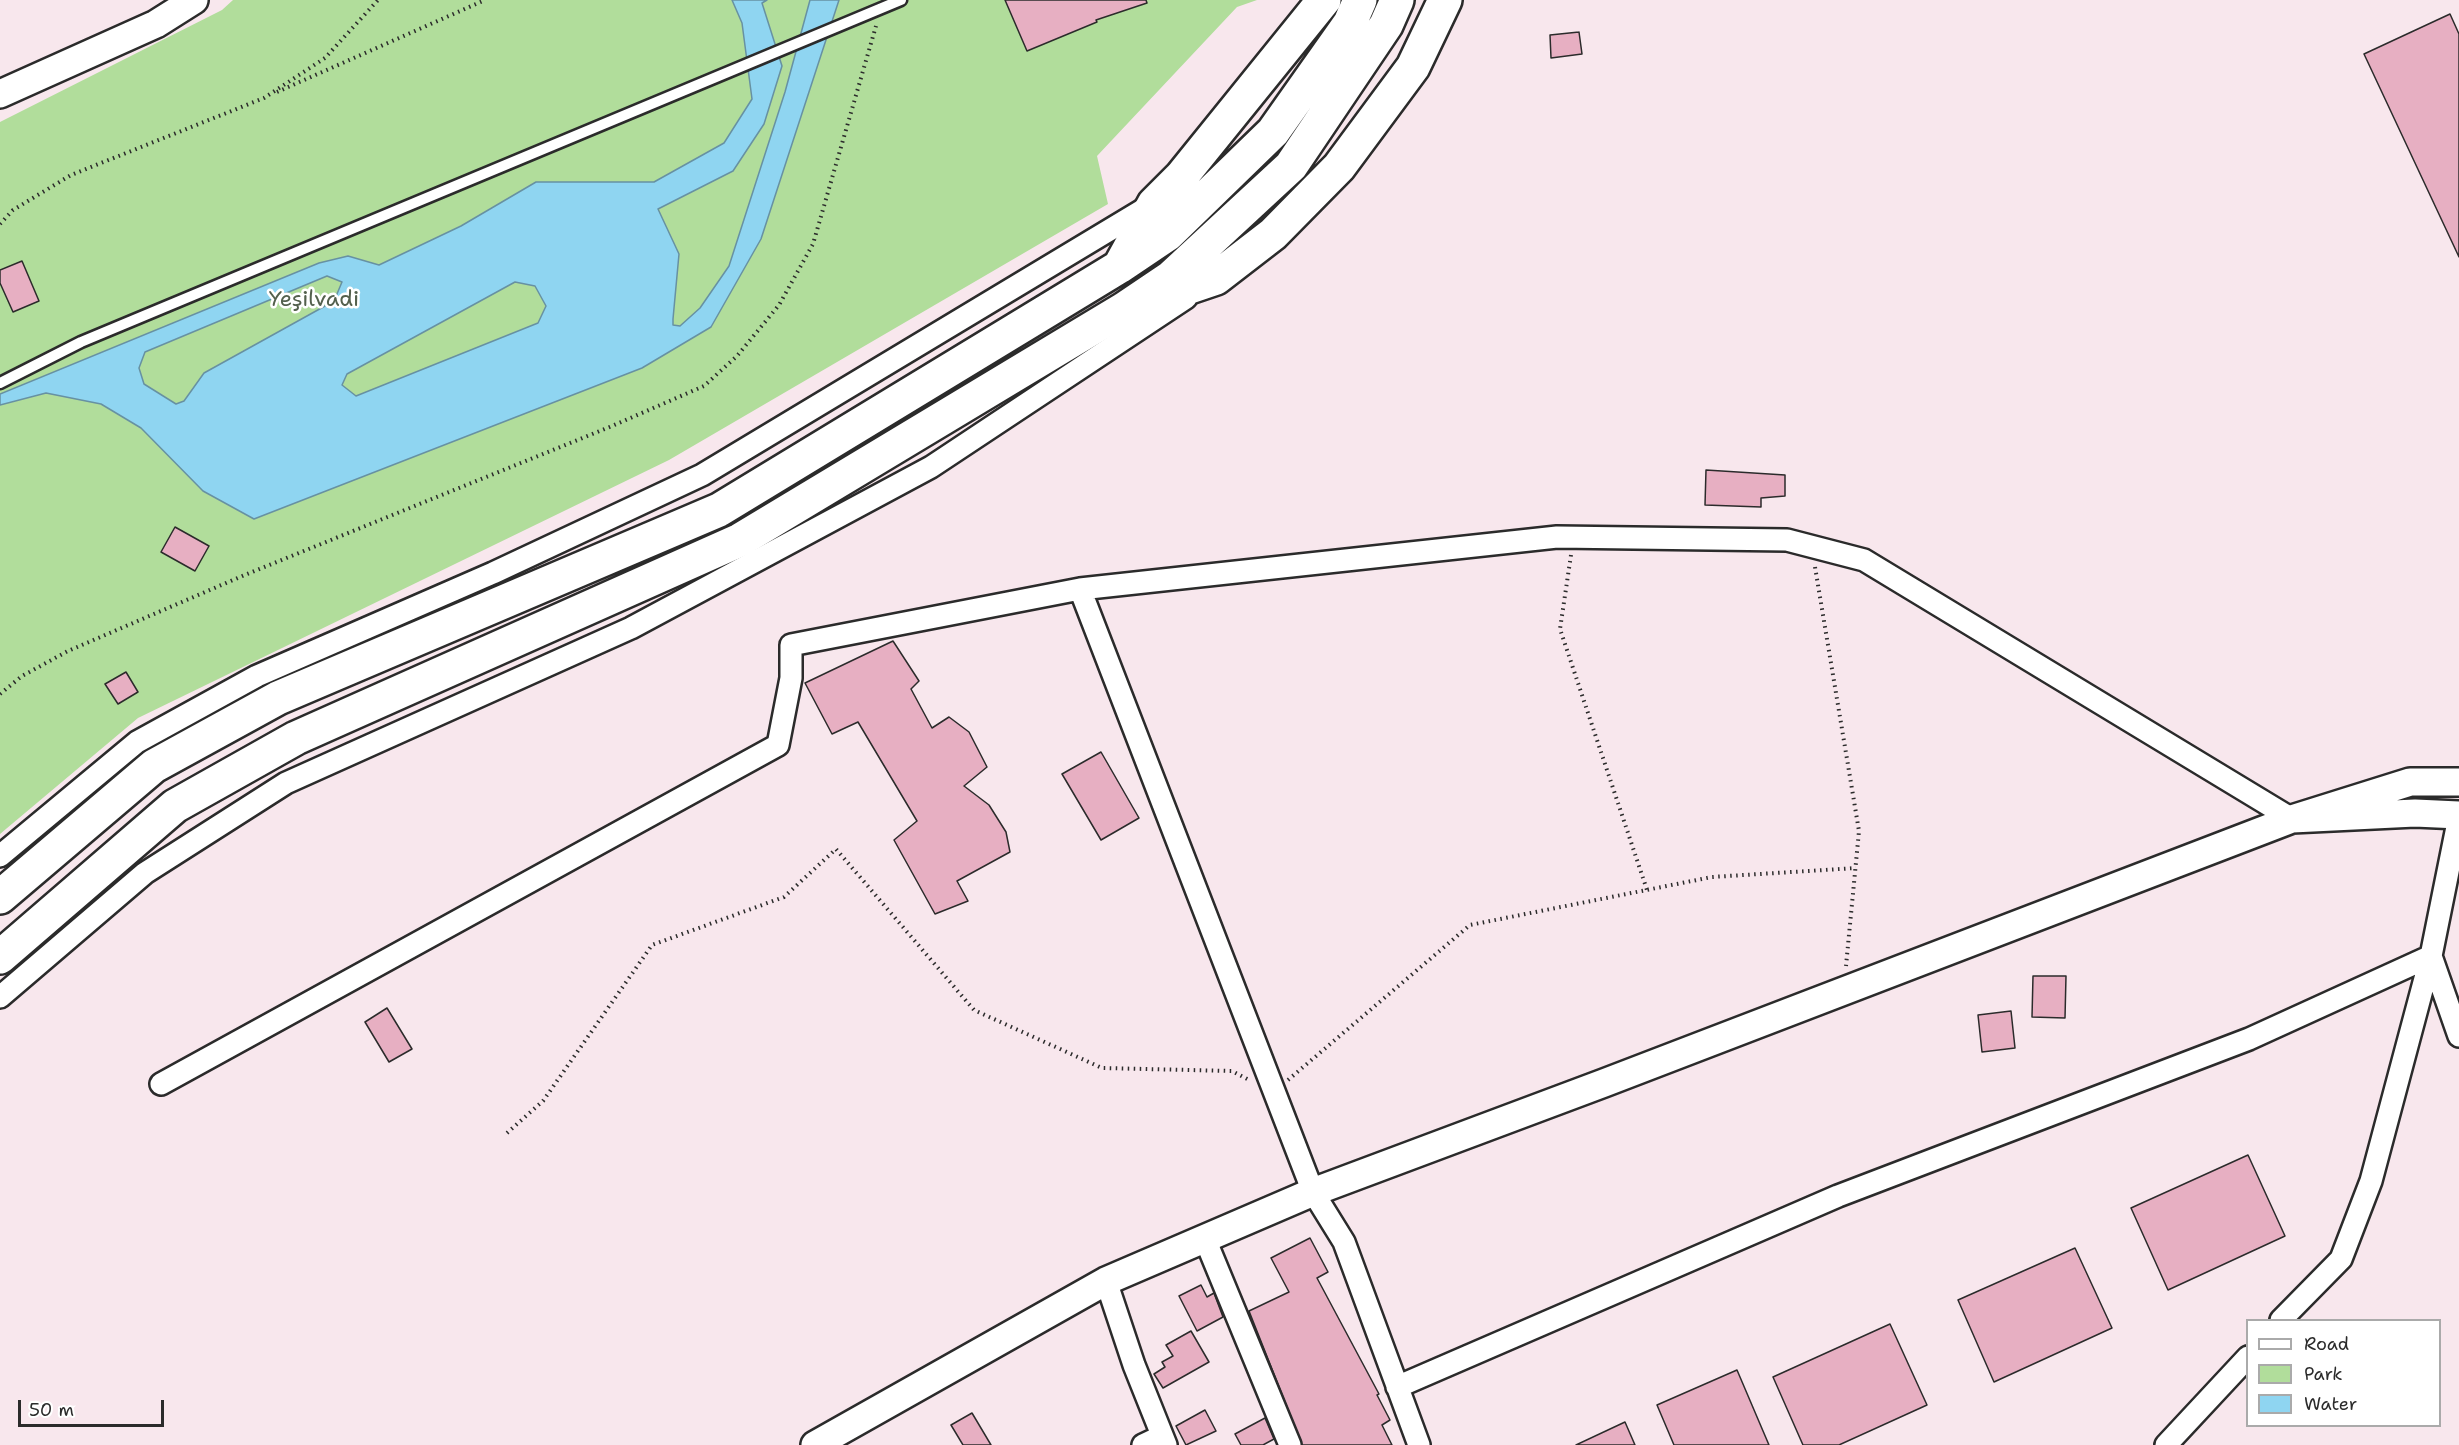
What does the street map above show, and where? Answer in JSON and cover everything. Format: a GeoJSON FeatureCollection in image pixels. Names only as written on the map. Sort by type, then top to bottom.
{"type":"FeatureCollection","features":[{"type":"Feature","properties":{"kind":"main road"},"geometry":{"type":"LineString","coordinates":[[1119,267],[1154,204],[1181,177],[1324,0]]}},
{"type":"Feature","properties":{"kind":"main road"},"geometry":{"type":"LineString","coordinates":[[0,897],[154,766],[278,698],[719,510],[1119,267],[1168,234],[1273,132],[1350,23],[1360,0]]}},
{"type":"Feature","properties":{"kind":"main road"},"geometry":{"type":"LineString","coordinates":[[0,957],[176,806],[296,738],[740,540],[1124,309],[1170,278],[1291,166],[1386,25],[1397,0]]}},
{"type":"Feature","properties":{"kind":"main road"},"geometry":{"type":"LineString","coordinates":[[1124,309],[1216,278],[1273,234],[1339,168],[1413,67],[1445,0]]}},
{"type":"Feature","properties":{"kind":"street"},"geometry":{"type":"LineString","coordinates":[[0,94],[156,24],[194,0]]}},
{"type":"Feature","properties":{"kind":"street"},"geometry":{"type":"LineString","coordinates":[[0,856],[137,742],[257,676],[493,573],[702,475],[1154,204]]}},
{"type":"Feature","properties":{"kind":"street"},"geometry":{"type":"LineString","coordinates":[[0,997],[145,873],[286,783],[631,628],[931,467],[1216,278]]}},
{"type":"Feature","properties":{"kind":"street"},"geometry":{"type":"LineString","coordinates":[[161,1084],[778,745],[791,678],[790,645],[1080,589],[1574,537],[1787,540],[1864,560],[2292,819],[2415,813],[2459,816],[2430,956],[2371,1181],[2340,1259],[2282,1319]]}},
{"type":"Feature","properties":{"kind":"street"},"geometry":{"type":"LineString","coordinates":[[1080,589],[1313,1192],[1344,1242],[1419,1445]]}},
{"type":"Feature","properties":{"kind":"street"},"geometry":{"type":"LineString","coordinates":[[815,1445],[1106,1281],[1313,1192],[2292,819],[2410,782],[2459,782]]}},
{"type":"Feature","properties":{"kind":"street"},"geometry":{"type":"LineString","coordinates":[[2430,956],[2459,1036]]}},
{"type":"Feature","properties":{"kind":"street"},"geometry":{"type":"LineString","coordinates":[[1397,1387],[1838,1196],[2249,1039],[2430,956]]}},
{"type":"Feature","properties":{"kind":"street"},"geometry":{"type":"LineString","coordinates":[[1205,1239],[1290,1445]]}},
{"type":"Feature","properties":{"kind":"street"},"geometry":{"type":"LineString","coordinates":[[1106,1281],[1157,1442]]}},
{"type":"Feature","properties":{"kind":"street"},"geometry":{"type":"LineString","coordinates":[[2166,1445],[2246,1358]]}},
{"type":"Feature","properties":{"kind":"lane"},"geometry":{"type":"LineString","coordinates":[[0,383],[92,337],[842,27],[901,0]]}},
{"type":"Feature","properties":{"kind":"path"},"geometry":{"type":"LineString","coordinates":[[267,96],[325,58],[378,0]]}},
{"type":"Feature","properties":{"kind":"path"},"geometry":{"type":"LineString","coordinates":[[0,224],[13,210],[71,175],[251,103],[485,0]]}},
{"type":"Feature","properties":{"kind":"path"},"geometry":{"type":"LineString","coordinates":[[0,694],[22,676],[68,651],[247,574],[612,426],[704,386],[737,356],[779,305],[813,244],[882,8]]}},
{"type":"Feature","properties":{"kind":"path"},"geometry":{"type":"LineString","coordinates":[[1574,537],[1560,629],[1647,890]]}},
{"type":"Feature","properties":{"kind":"path"},"geometry":{"type":"LineString","coordinates":[[1811,546],[1859,831],[1843,991]]}},
{"type":"Feature","properties":{"kind":"path"},"geometry":{"type":"LineString","coordinates":[[507,1133],[543,1101],[652,945],[784,897],[836,849],[974,1010],[1101,1068],[1232,1071],[1274,1092],[1470,925],[1712,877],[1856,868]]}},
{"type":"Feature","properties":{"kind":"green space","name":"Yeşilvadi"},"geometry":{"type":"Polygon","coordinates":[[[233,0],[1257,0],[1237,7],[1097,156],[1108,204],[669,460],[138,718],[0,834],[0,122],[222,10],[233,0]]]}},
{"type":"Feature","properties":{"kind":"water"},"geometry":{"type":"Polygon","coordinates":[[[732,0],[767,0],[762,3],[782,66],[764,124],[733,171],[658,209],[679,254],[673,325],[680,326],[700,308],[729,266],[785,92],[810,0],[839,0],[761,239],[711,327],[642,368],[254,519],[203,491],[141,428],[101,404],[46,393],[0,405],[0,394],[319,263],[348,256],[379,265],[461,226],[536,182],[654,182],[724,143],[752,99],[742,23],[732,0]],[[327,276],[145,352],[139,368],[144,384],[176,404],[184,401],[204,373],[334,301],[342,282],[327,276]],[[515,282],[347,374],[342,385],[356,396],[538,323],[546,306],[535,286],[515,282]]]}},
{"type":"Feature","properties":{"kind":"building"},"geometry":{"type":"Polygon","coordinates":[[[1005,0],[1146,0],[1147,3],[1096,20],[1097,22],[1027,51],[1005,0]]]}},
{"type":"Feature","properties":{"kind":"building"},"geometry":{"type":"Polygon","coordinates":[[[2450,14],[2459,34],[2459,257],[2364,54],[2450,14]]]}},
{"type":"Feature","properties":{"kind":"building"},"geometry":{"type":"Polygon","coordinates":[[[1579,32],[1582,54],[1551,58],[1550,35],[1579,32]]]}},
{"type":"Feature","properties":{"kind":"building"},"geometry":{"type":"Polygon","coordinates":[[[22,261],[39,301],[13,312],[0,283],[0,270],[22,261]]]}},
{"type":"Feature","properties":{"kind":"building"},"geometry":{"type":"Polygon","coordinates":[[[1706,470],[1785,475],[1785,496],[1761,498],[1761,507],[1705,505],[1706,470]]]}},
{"type":"Feature","properties":{"kind":"building"},"geometry":{"type":"Polygon","coordinates":[[[175,527],[209,546],[195,571],[161,552],[175,527]]]}},
{"type":"Feature","properties":{"kind":"building"},"geometry":{"type":"Polygon","coordinates":[[[893,641],[919,681],[911,689],[932,728],[949,717],[969,732],[987,767],[964,786],[989,805],[1006,832],[1010,852],[957,881],[968,901],[935,914],[894,840],[917,821],[858,722],[832,734],[805,683],[893,641]]]}},
{"type":"Feature","properties":{"kind":"building"},"geometry":{"type":"Polygon","coordinates":[[[126,672],[138,692],[118,704],[105,684],[126,672]]]}},
{"type":"Feature","properties":{"kind":"building"},"geometry":{"type":"Polygon","coordinates":[[[1101,752],[1139,818],[1101,840],[1062,774],[1101,752]]]}},
{"type":"Feature","properties":{"kind":"building"},"geometry":{"type":"Polygon","coordinates":[[[2033,976],[2066,976],[2065,1018],[2032,1017],[2033,976]]]}},
{"type":"Feature","properties":{"kind":"building"},"geometry":{"type":"Polygon","coordinates":[[[387,1008],[412,1049],[389,1062],[365,1022],[387,1008]]]}},
{"type":"Feature","properties":{"kind":"building"},"geometry":{"type":"Polygon","coordinates":[[[2011,1011],[2015,1048],[1982,1052],[1978,1015],[2011,1011]]]}},
{"type":"Feature","properties":{"kind":"building"},"geometry":{"type":"Polygon","coordinates":[[[2248,1155],[2285,1236],[2168,1290],[2131,1208],[2248,1155]]]}},
{"type":"Feature","properties":{"kind":"building"},"geometry":{"type":"Polygon","coordinates":[[[1310,1238],[1328,1272],[1317,1278],[1379,1394],[1377,1395],[1390,1420],[1382,1425],[1392,1445],[1302,1445],[1249,1311],[1289,1292],[1271,1258],[1310,1238]]]}},
{"type":"Feature","properties":{"kind":"building"},"geometry":{"type":"Polygon","coordinates":[[[2075,1248],[2112,1328],[1994,1382],[1958,1300],[2075,1248]]]}},
{"type":"Feature","properties":{"kind":"building"},"geometry":{"type":"Polygon","coordinates":[[[1201,1285],[1207,1297],[1214,1293],[1223,1317],[1197,1331],[1179,1296],[1201,1285]]]}},
{"type":"Feature","properties":{"kind":"building"},"geometry":{"type":"Polygon","coordinates":[[[1890,1324],[1927,1405],[1839,1445],[1803,1445],[1773,1377],[1890,1324]]]}},
{"type":"Feature","properties":{"kind":"building"},"geometry":{"type":"Polygon","coordinates":[[[1191,1331],[1209,1362],[1163,1388],[1154,1374],[1165,1367],[1162,1362],[1173,1356],[1166,1345],[1191,1331]]]}},
{"type":"Feature","properties":{"kind":"building"},"geometry":{"type":"Polygon","coordinates":[[[1737,1370],[1769,1445],[1674,1445],[1657,1405],[1737,1370]]]}},
{"type":"Feature","properties":{"kind":"building"},"geometry":{"type":"Polygon","coordinates":[[[1205,1410],[1216,1431],[1186,1445],[1176,1426],[1205,1410]]]}},
{"type":"Feature","properties":{"kind":"building"},"geometry":{"type":"Polygon","coordinates":[[[972,1413],[991,1445],[963,1445],[951,1425],[972,1413]]]}},
{"type":"Feature","properties":{"kind":"building"},"geometry":{"type":"Polygon","coordinates":[[[1265,1418],[1274,1439],[1263,1445],[1241,1445],[1235,1434],[1265,1418]]]}},
{"type":"Feature","properties":{"kind":"building"},"geometry":{"type":"Polygon","coordinates":[[[1625,1422],[1635,1445],[1576,1445],[1625,1422]]]}}]}
